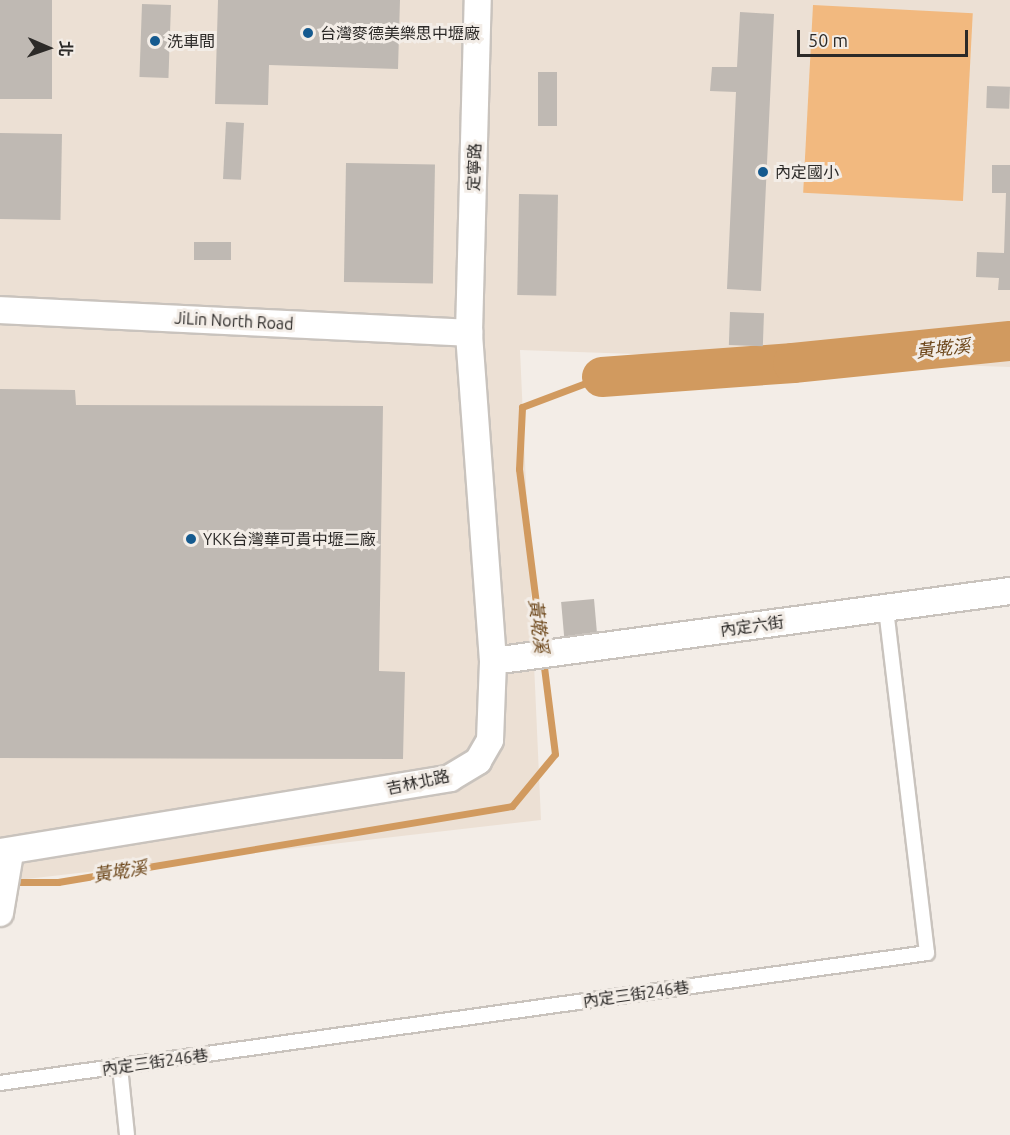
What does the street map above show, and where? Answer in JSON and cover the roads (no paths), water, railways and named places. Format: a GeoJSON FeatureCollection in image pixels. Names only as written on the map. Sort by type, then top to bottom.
{"type":"FeatureCollection","features":[{"type":"Feature","properties":{"kind":"street","name":"定寧路"},"geometry":{"type":"LineString","coordinates":[[469,333],[478,0]]}},
{"type":"Feature","properties":{"kind":"street","name":"JiLin North Road"},"geometry":{"type":"LineString","coordinates":[[0,310],[469,333]]}},
{"type":"Feature","properties":{"kind":"street","name":"吉林北路"},"geometry":{"type":"LineString","coordinates":[[5,852],[450,778],[478,761],[490,740],[493,661],[469,333]]}},
{"type":"Feature","properties":{"kind":"street","name":"內定六街"},"geometry":{"type":"LineString","coordinates":[[493,661],[1010,591]]}},
{"type":"Feature","properties":{"kind":"street"},"geometry":{"type":"LineString","coordinates":[[0,913],[5,852]]}},
{"type":"Feature","properties":{"kind":"lane","name":"內定三街246巷"},"geometry":{"type":"LineString","coordinates":[[0,1083],[927,953],[886,608]]}},
{"type":"Feature","properties":{"kind":"lane"},"geometry":{"type":"LineString","coordinates":[[120,1067],[127,1135]]}},
{"type":"Feature","properties":{"kind":"waterway","name":"黃墘溪"},"geometry":{"type":"LineString","coordinates":[[602,377],[793,363],[1010,341]]}},
{"type":"Feature","properties":{"kind":"waterway","name":"黃墘溪"},"geometry":{"type":"LineString","coordinates":[[12,882],[58,882],[512,806],[555,754],[519,469],[522,407],[602,377]]}},
{"type":"Feature","properties":{"kind":"place","name":"台灣麥德美樂思中壢廠"},"geometry":{"type":"Point","coordinates":[308,33]}},
{"type":"Feature","properties":{"kind":"place","name":"洗車間"},"geometry":{"type":"Point","coordinates":[155,41]}},
{"type":"Feature","properties":{"kind":"place","name":"內定國小"},"geometry":{"type":"Point","coordinates":[763,172]}},
{"type":"Feature","properties":{"kind":"place","name":"YKK台灣華可貴中壢二廠"},"geometry":{"type":"Point","coordinates":[191,539]}}]}
